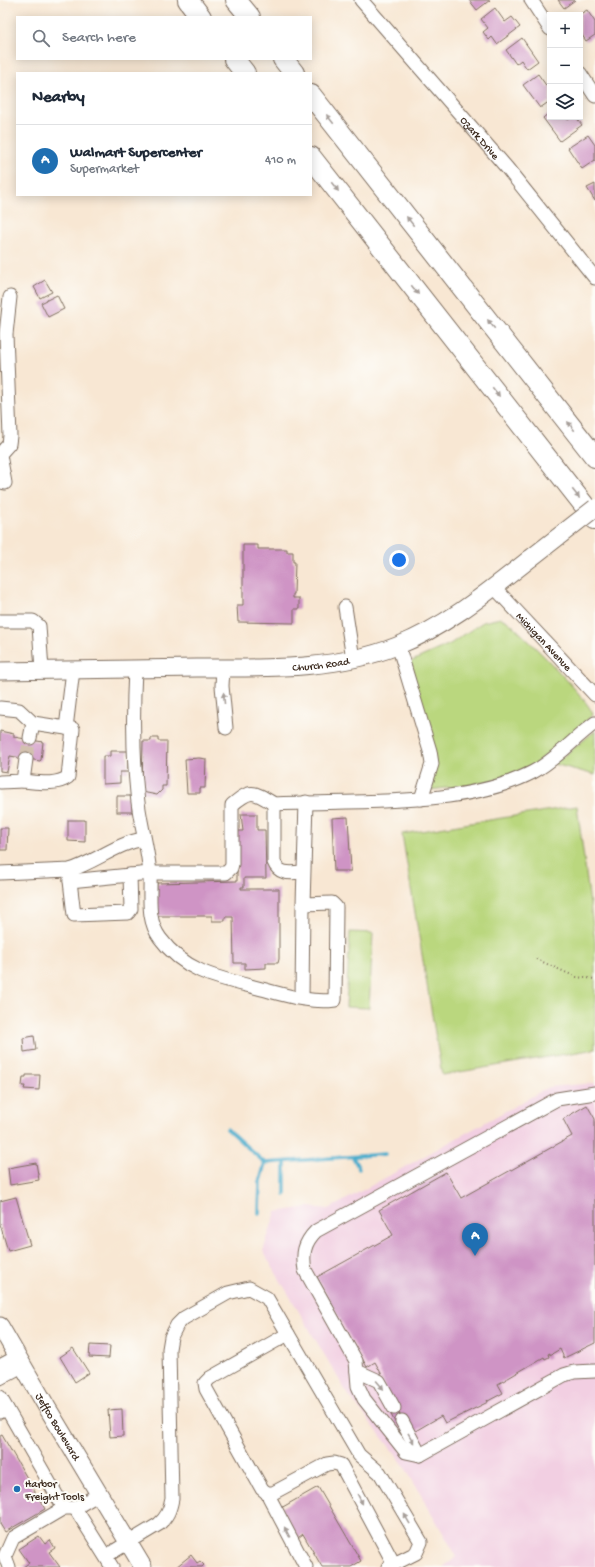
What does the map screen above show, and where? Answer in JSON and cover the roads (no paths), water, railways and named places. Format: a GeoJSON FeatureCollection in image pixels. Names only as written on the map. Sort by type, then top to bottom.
{"type":"FeatureCollection","features":[{"type":"Feature","properties":{"kind":"highway"},"geometry":{"type":"LineString","coordinates":[[188,0],[200,16]]}},
{"type":"Feature","properties":{"kind":"highway"},"geometry":{"type":"LineString","coordinates":[[236,0],[249,16]]}},
{"type":"Feature","properties":{"kind":"highway"},"geometry":{"type":"LineString","coordinates":[[235,60],[244,72]]}},
{"type":"Feature","properties":{"kind":"highway"},"geometry":{"type":"LineString","coordinates":[[284,60],[293,72]]}},
{"type":"Feature","properties":{"kind":"highway"},"geometry":{"type":"LineString","coordinates":[[312,96],[595,457]]}},
{"type":"Feature","properties":{"kind":"highway"},"geometry":{"type":"LineString","coordinates":[[312,158],[595,518]]}},
{"type":"Feature","properties":{"kind":"main road","name":"Church Road"},"geometry":{"type":"LineString","coordinates":[[0,671],[307,666],[353,659],[398,645],[443,622],[494,587],[595,508]]}},
{"type":"Feature","properties":{"kind":"main road","name":"Jeffco Boulevard"},"geometry":{"type":"LineString","coordinates":[[0,1326],[19,1361],[143,1567]]}},
{"type":"Feature","properties":{"kind":"street","name":"Ozark Drive"},"geometry":{"type":"LineString","coordinates":[[361,0],[507,168],[595,278]]}},
{"type":"Feature","properties":{"kind":"street"},"geometry":{"type":"LineString","coordinates":[[531,0],[547,24]]}},
{"type":"Feature","properties":{"kind":"street"},"geometry":{"type":"LineString","coordinates":[[583,78],[595,96]]}},
{"type":"Feature","properties":{"kind":"street"},"geometry":{"type":"LineString","coordinates":[[0,482],[5,483],[0,454],[9,444],[10,436],[6,334],[10,297]]}},
{"type":"Feature","properties":{"kind":"street","name":"Michigan Avenue"},"geometry":{"type":"LineString","coordinates":[[494,587],[595,695]]}},
{"type":"Feature","properties":{"kind":"street"},"geometry":{"type":"LineString","coordinates":[[346,607],[353,659]]}},
{"type":"Feature","properties":{"kind":"street"},"geometry":{"type":"LineString","coordinates":[[0,621],[33,621],[39,626],[42,670]]}},
{"type":"Feature","properties":{"kind":"street"},"geometry":{"type":"LineString","coordinates":[[398,645],[430,751],[432,764],[420,799]]}},
{"type":"Feature","properties":{"kind":"street"},"geometry":{"type":"LineString","coordinates":[[223,668],[222,686],[226,728]]}},
{"type":"Feature","properties":{"kind":"street"},"geometry":{"type":"LineString","coordinates":[[135,669],[134,690],[137,793],[150,873],[152,924],[160,938],[175,955],[188,966],[225,980],[302,998],[331,1000],[336,997],[335,904],[303,904]]}},
{"type":"Feature","properties":{"kind":"street"},"geometry":{"type":"LineString","coordinates":[[66,728],[73,670]]}},
{"type":"Feature","properties":{"kind":"street"},"geometry":{"type":"LineString","coordinates":[[0,708],[18,710],[33,723],[73,729],[68,777],[64,780],[52,782],[0,782]]}},
{"type":"Feature","properties":{"kind":"street"},"geometry":{"type":"LineString","coordinates":[[30,738],[33,723]]}},
{"type":"Feature","properties":{"kind":"street"},"geometry":{"type":"LineString","coordinates":[[0,873],[70,876],[130,875],[150,873],[226,873],[232,868],[232,805],[245,794],[257,794],[274,804],[420,799],[483,791],[534,772],[595,723]]}},
{"type":"Feature","properties":{"kind":"street"},"geometry":{"type":"LineString","coordinates":[[23,781],[26,759]]}},
{"type":"Feature","properties":{"kind":"street"},"geometry":{"type":"LineString","coordinates":[[302,998],[303,872],[306,802]]}},
{"type":"Feature","properties":{"kind":"street"},"geometry":{"type":"LineString","coordinates":[[274,804],[274,862],[277,869],[284,873],[303,872]]}},
{"type":"Feature","properties":{"kind":"street"},"geometry":{"type":"LineString","coordinates":[[70,876],[80,867],[131,841],[144,839]]}},
{"type":"Feature","properties":{"kind":"street"},"geometry":{"type":"LineString","coordinates":[[70,876],[74,915],[128,913],[131,909],[130,875]]}},
{"type":"Feature","properties":{"kind":"street"},"geometry":{"type":"LineString","coordinates":[[595,1093],[557,1099],[316,1231],[304,1248],[303,1258],[305,1270],[356,1361],[358,1386],[364,1399],[406,1452],[420,1455],[564,1375],[574,1372],[595,1371]]}},
{"type":"Feature","properties":{"kind":"street"},"geometry":{"type":"LineString","coordinates":[[0,1397],[4,1410],[69,1508],[109,1561],[129,1542],[159,1524],[170,1510],[172,1499],[169,1349],[171,1337],[177,1325],[184,1318],[228,1293],[249,1288],[267,1298],[359,1455],[380,1473],[421,1542],[416,1553],[391,1565],[341,1465]]}},
{"type":"Feature","properties":{"kind":"street"},"geometry":{"type":"LineString","coordinates":[[288,1334],[205,1382],[206,1389],[262,1489],[267,1493],[306,1567]]}},
{"type":"Feature","properties":{"kind":"street"},"geometry":{"type":"LineString","coordinates":[[0,1366],[19,1361]]}},
{"type":"Feature","properties":{"kind":"street"},"geometry":{"type":"LineString","coordinates":[[0,1378],[19,1361]]}},
{"type":"Feature","properties":{"kind":"street"},"geometry":{"type":"LineString","coordinates":[[357,1371],[379,1382],[394,1408]]}},
{"type":"Feature","properties":{"kind":"street"},"geometry":{"type":"LineString","coordinates":[[402,1421],[420,1455]]}},
{"type":"Feature","properties":{"kind":"street"},"geometry":{"type":"LineString","coordinates":[[267,1493],[273,1494],[327,1464],[334,1463],[341,1465],[359,1455]]}},
{"type":"Feature","properties":{"kind":"street"},"geometry":{"type":"LineString","coordinates":[[9,1567],[5,1556],[13,1538],[69,1508],[99,1494]]}},
{"type":"Feature","properties":{"kind":"waterway"},"geometry":{"type":"LineString","coordinates":[[227,1129],[265,1163],[385,1154]]}},
{"type":"Feature","properties":{"kind":"waterway"},"geometry":{"type":"LineString","coordinates":[[353,1157],[359,1169]]}},
{"type":"Feature","properties":{"kind":"waterway"},"geometry":{"type":"LineString","coordinates":[[285,1162],[285,1195]]}},
{"type":"Feature","properties":{"kind":"waterway"},"geometry":{"type":"LineString","coordinates":[[259,1213],[260,1181],[265,1163]]}},
{"type":"Feature","properties":{"kind":"tunnel"},"geometry":{"type":"LineString","coordinates":[[26,759],[30,738]]}},
{"type":"Feature","properties":{"kind":"place","name":"Walmart Supercenter"},"geometry":{"type":"Point","coordinates":[475,1256]}},
{"type":"Feature","properties":{"kind":"place","name":"Harbor Freight Tools"},"geometry":{"type":"Point","coordinates":[17,1489]}}]}
